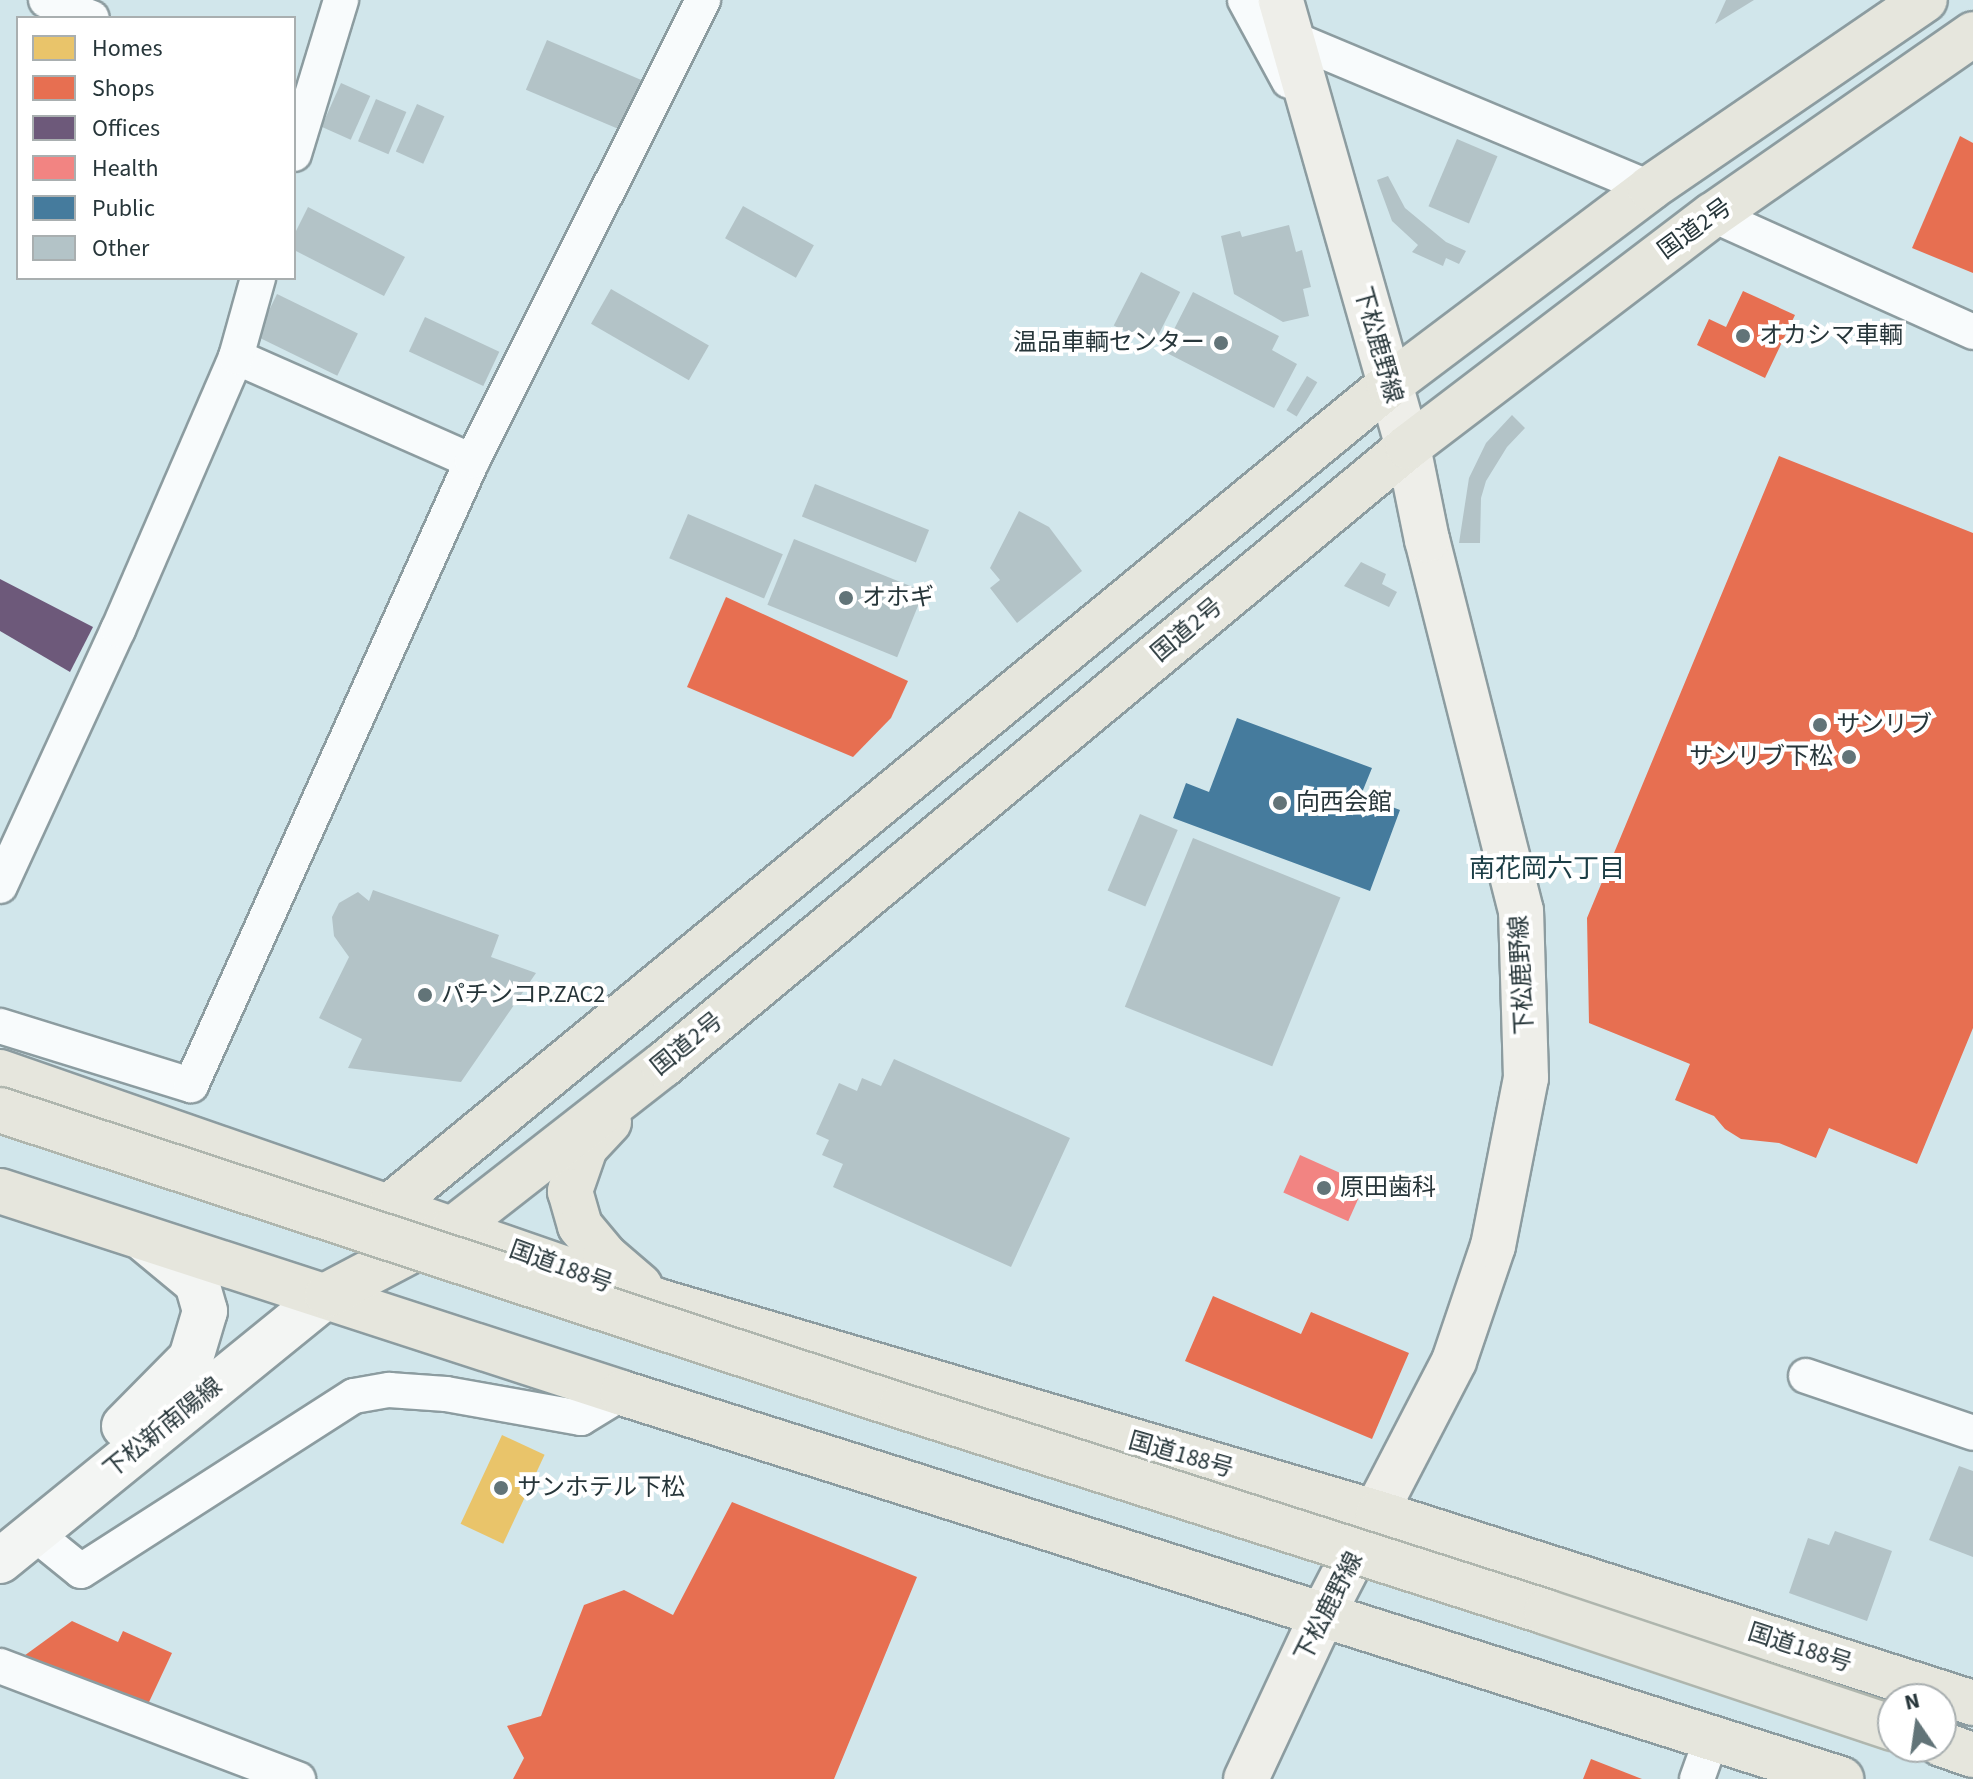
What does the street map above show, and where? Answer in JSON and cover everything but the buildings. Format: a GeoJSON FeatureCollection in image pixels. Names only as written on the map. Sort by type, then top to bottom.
{"type":"FeatureCollection","features":[{"type":"Feature","properties":{"kind":"highway"},"geometry":{"type":"LineString","coordinates":[[327,1295],[390,1206],[1389,385],[1650,188],[1925,0]]}},
{"type":"Feature","properties":{"kind":"highway","name":"国道2号"},"geometry":{"type":"LineString","coordinates":[[327,1295],[454,1244],[663,1065],[1408,447],[1713,215],[1973,34]]}},
{"type":"Feature","properties":{"kind":"highway"},"geometry":{"type":"LineString","coordinates":[[658,1301],[605,1256],[580,1226],[570,1191],[585,1148],[663,1065]]}},
{"type":"Feature","properties":{"kind":"highway"},"geometry":{"type":"LineString","coordinates":[[0,1072],[259,1164],[390,1206]]}},
{"type":"Feature","properties":{"kind":"highway"},"geometry":{"type":"LineString","coordinates":[[0,1110],[454,1244]]}},
{"type":"Feature","properties":{"kind":"highway"},"geometry":{"type":"LineString","coordinates":[[0,1191],[622,1393],[1841,1779]]}},
{"type":"Feature","properties":{"kind":"highway","name":"国道188号"},"geometry":{"type":"LineString","coordinates":[[390,1206],[454,1244],[1877,1723]]}},
{"type":"Feature","properties":{"kind":"highway","name":"国道188号"},"geometry":{"type":"LineString","coordinates":[[454,1244],[1378,1513],[1973,1703]]}},
{"type":"Feature","properties":{"kind":"main road","name":"下松鹿野線"},"geometry":{"type":"LineString","coordinates":[[1246,1779],[1323,1614],[1378,1513],[1459,1347],[1493,1246],[1526,1078],[1521,911],[1427,540],[1408,447],[1286,19]]}},
{"type":"Feature","properties":{"kind":"main road"},"geometry":{"type":"LineString","coordinates":[[17,1541],[191,1358],[205,1311],[197,1283],[145,1240]]}},
{"type":"Feature","properties":{"kind":"main road","name":"下松新南陽線"},"geometry":{"type":"LineString","coordinates":[[0,1561],[17,1541],[327,1295]]}},
{"type":"Feature","properties":{"kind":"street"},"geometry":{"type":"LineString","coordinates":[[46,0],[87,16]]}},
{"type":"Feature","properties":{"kind":"street"},"geometry":{"type":"LineString","coordinates":[[296,140],[302,99],[341,0]]}},
{"type":"Feature","properties":{"kind":"street"},"geometry":{"type":"LineString","coordinates":[[0,1026],[191,1085],[472,461],[703,0]]}},
{"type":"Feature","properties":{"kind":"street"},"geometry":{"type":"LineString","coordinates":[[1245,0],[1318,134]]}},
{"type":"Feature","properties":{"kind":"street"},"geometry":{"type":"LineString","coordinates":[[1286,19],[1650,188]]}},
{"type":"Feature","properties":{"kind":"street"},"geometry":{"type":"LineString","coordinates":[[1713,215],[1973,332]]}},
{"type":"Feature","properties":{"kind":"street"},"geometry":{"type":"LineString","coordinates":[[0,886],[112,644],[236,357],[257,280]]}},
{"type":"Feature","properties":{"kind":"street"},"geometry":{"type":"LineString","coordinates":[[236,357],[472,461]]}},
{"type":"Feature","properties":{"kind":"street"},"geometry":{"type":"LineString","coordinates":[[1806,1376],[1973,1433]]}},
{"type":"Feature","properties":{"kind":"street"},"geometry":{"type":"LineString","coordinates":[[17,1541],[81,1571],[354,1396],[389,1390],[446,1394],[581,1418],[622,1393]]}},
{"type":"Feature","properties":{"kind":"street"},"geometry":{"type":"LineString","coordinates":[[0,1666],[298,1779]]}},
{"type":"Feature","properties":{"kind":"street"},"geometry":{"type":"LineString","coordinates":[[1697,1779],[1712,1737]]}},
{"type":"Feature","properties":{"kind":"place","name":"オカシマ車輌"},"geometry":{"type":"Point","coordinates":[1743,336]}},
{"type":"Feature","properties":{"kind":"place","name":"温品車輌センター"},"geometry":{"type":"Point","coordinates":[1221,343]}},
{"type":"Feature","properties":{"kind":"place","name":"オホギ"},"geometry":{"type":"Point","coordinates":[846,598]}},
{"type":"Feature","properties":{"kind":"place","name":"サンリブ"},"geometry":{"type":"Point","coordinates":[1820,725]}},
{"type":"Feature","properties":{"kind":"place","name":"サンリブ下松"},"geometry":{"type":"Point","coordinates":[1849,757]}},
{"type":"Feature","properties":{"kind":"place","name":"向西会館"},"geometry":{"type":"Point","coordinates":[1280,803]}},
{"type":"Feature","properties":{"kind":"place","name":"パチンコP.ZAC2"},"geometry":{"type":"Point","coordinates":[425,995]}},
{"type":"Feature","properties":{"kind":"place","name":"原田歯科"},"geometry":{"type":"Point","coordinates":[1324,1188]}},
{"type":"Feature","properties":{"kind":"place","name":"サンホテル下松"},"geometry":{"type":"Point","coordinates":[501,1488]}},
{"type":"Feature","properties":{"kind":"district","name":"南花岡六丁目"},"geometry":{"type":"Point","coordinates":[1547,869]}}]}
